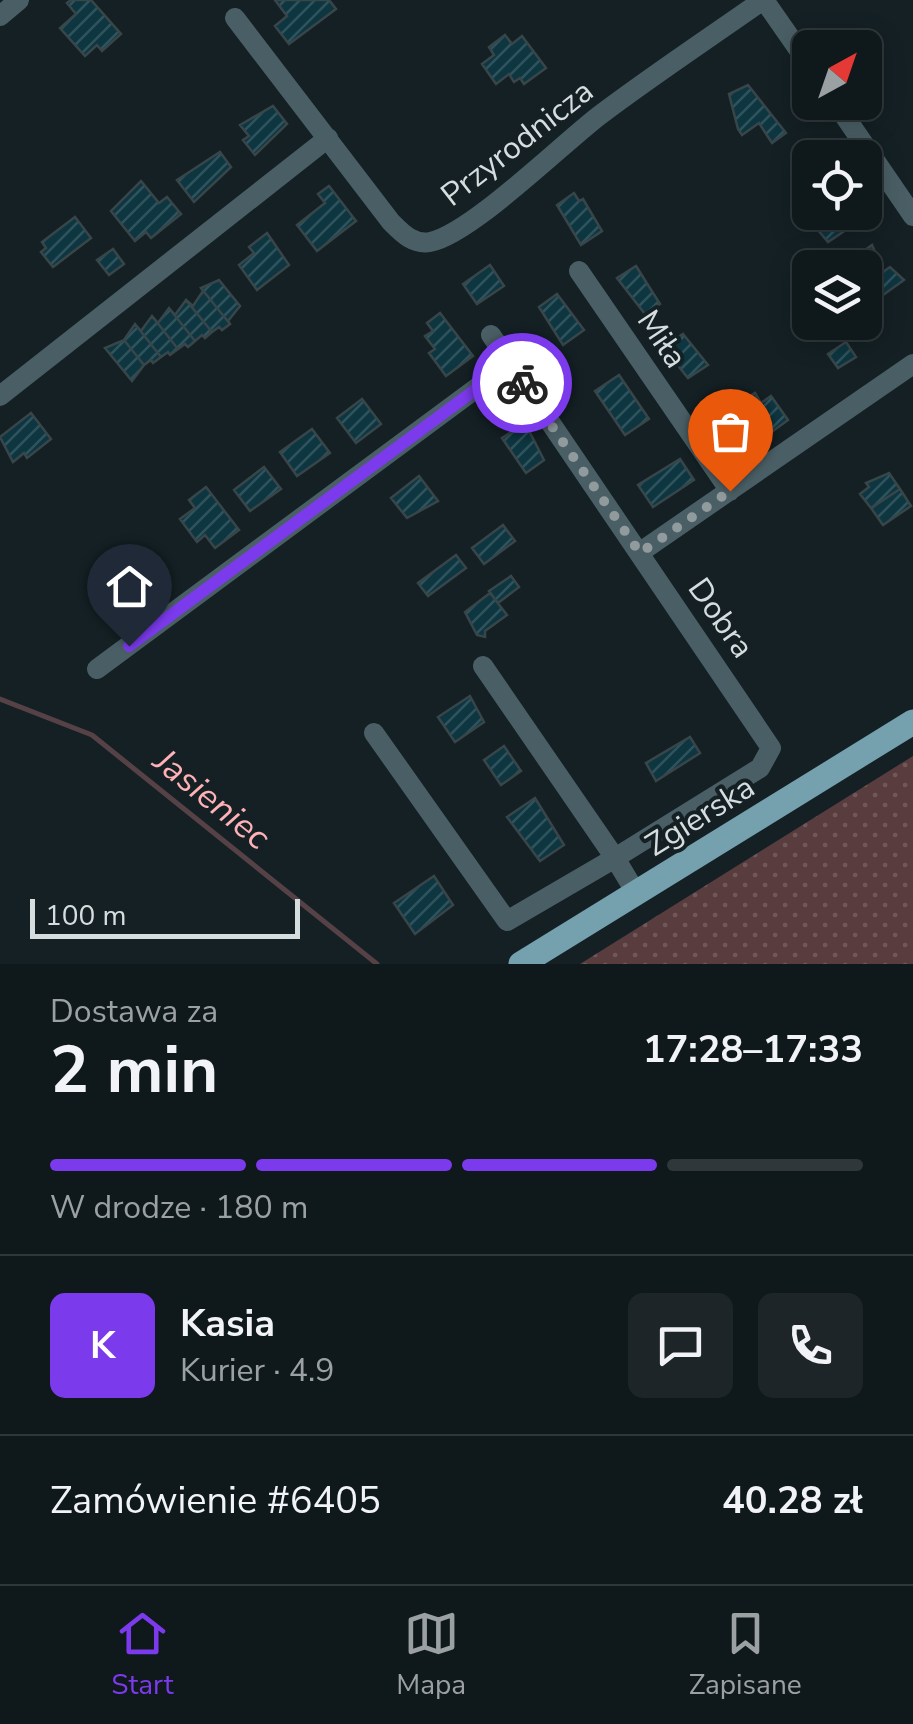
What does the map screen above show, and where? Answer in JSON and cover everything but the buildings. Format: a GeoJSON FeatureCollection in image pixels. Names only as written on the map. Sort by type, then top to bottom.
{"type":"FeatureCollection","features":[{"type":"Feature","properties":{"kind":"main road","name":"Zgierska"},"geometry":{"type":"LineString","coordinates":[[521,964],[913,722]]}},
{"type":"Feature","properties":{"kind":"street"},"geometry":{"type":"LineString","coordinates":[[0,16],[19,0]]}},
{"type":"Feature","properties":{"kind":"street"},"geometry":{"type":"LineString","coordinates":[[764,0],[792,40]]}},
{"type":"Feature","properties":{"kind":"street","name":"Przyrodnicza"},"geometry":{"type":"LineString","coordinates":[[235,18],[391,222],[406,238],[426,243],[446,236],[536,170],[601,114],[764,0]]}},
{"type":"Feature","properties":{"kind":"street"},"geometry":{"type":"LineString","coordinates":[[847,120],[913,216]]}},
{"type":"Feature","properties":{"kind":"street"},"geometry":{"type":"LineString","coordinates":[[0,396],[328,138]]}},
{"type":"Feature","properties":{"kind":"street","name":"Miła"},"geometry":{"type":"LineString","coordinates":[[579,271],[730,491]]}},
{"type":"Feature","properties":{"kind":"street","name":"Dobra"},"geometry":{"type":"LineString","coordinates":[[491,336],[771,748],[760,768],[615,858]]}},
{"type":"Feature","properties":{"kind":"street"},"geometry":{"type":"LineString","coordinates":[[97,669],[510,364]]}},
{"type":"Feature","properties":{"kind":"street"},"geometry":{"type":"LineString","coordinates":[[640,553],[913,364]]}},
{"type":"Feature","properties":{"kind":"street"},"geometry":{"type":"LineString","coordinates":[[483,666],[636,894]]}},
{"type":"Feature","properties":{"kind":"street"},"geometry":{"type":"LineString","coordinates":[[374,733],[507,920],[615,858]]}},
{"type":"Feature","properties":{"kind":"shaded area"},"geometry":{"type":"Polygon","coordinates":[[[913,756],[913,964],[580,964],[913,756]]]}},
{"type":"Feature","properties":{"kind":"waterway","name":"Jasieniec"},"geometry":{"type":"LineString","coordinates":[[0,699],[92,735],[377,964]]}},
{"type":"Feature","properties":{"kind":"way so far"},"geometry":{"type":"LineString","coordinates":[[522,383],[640,553],[730,491]]}},
{"type":"Feature","properties":{"kind":"route"},"geometry":{"type":"LineString","coordinates":[[129,646],[510,364],[522,383]]}}]}
